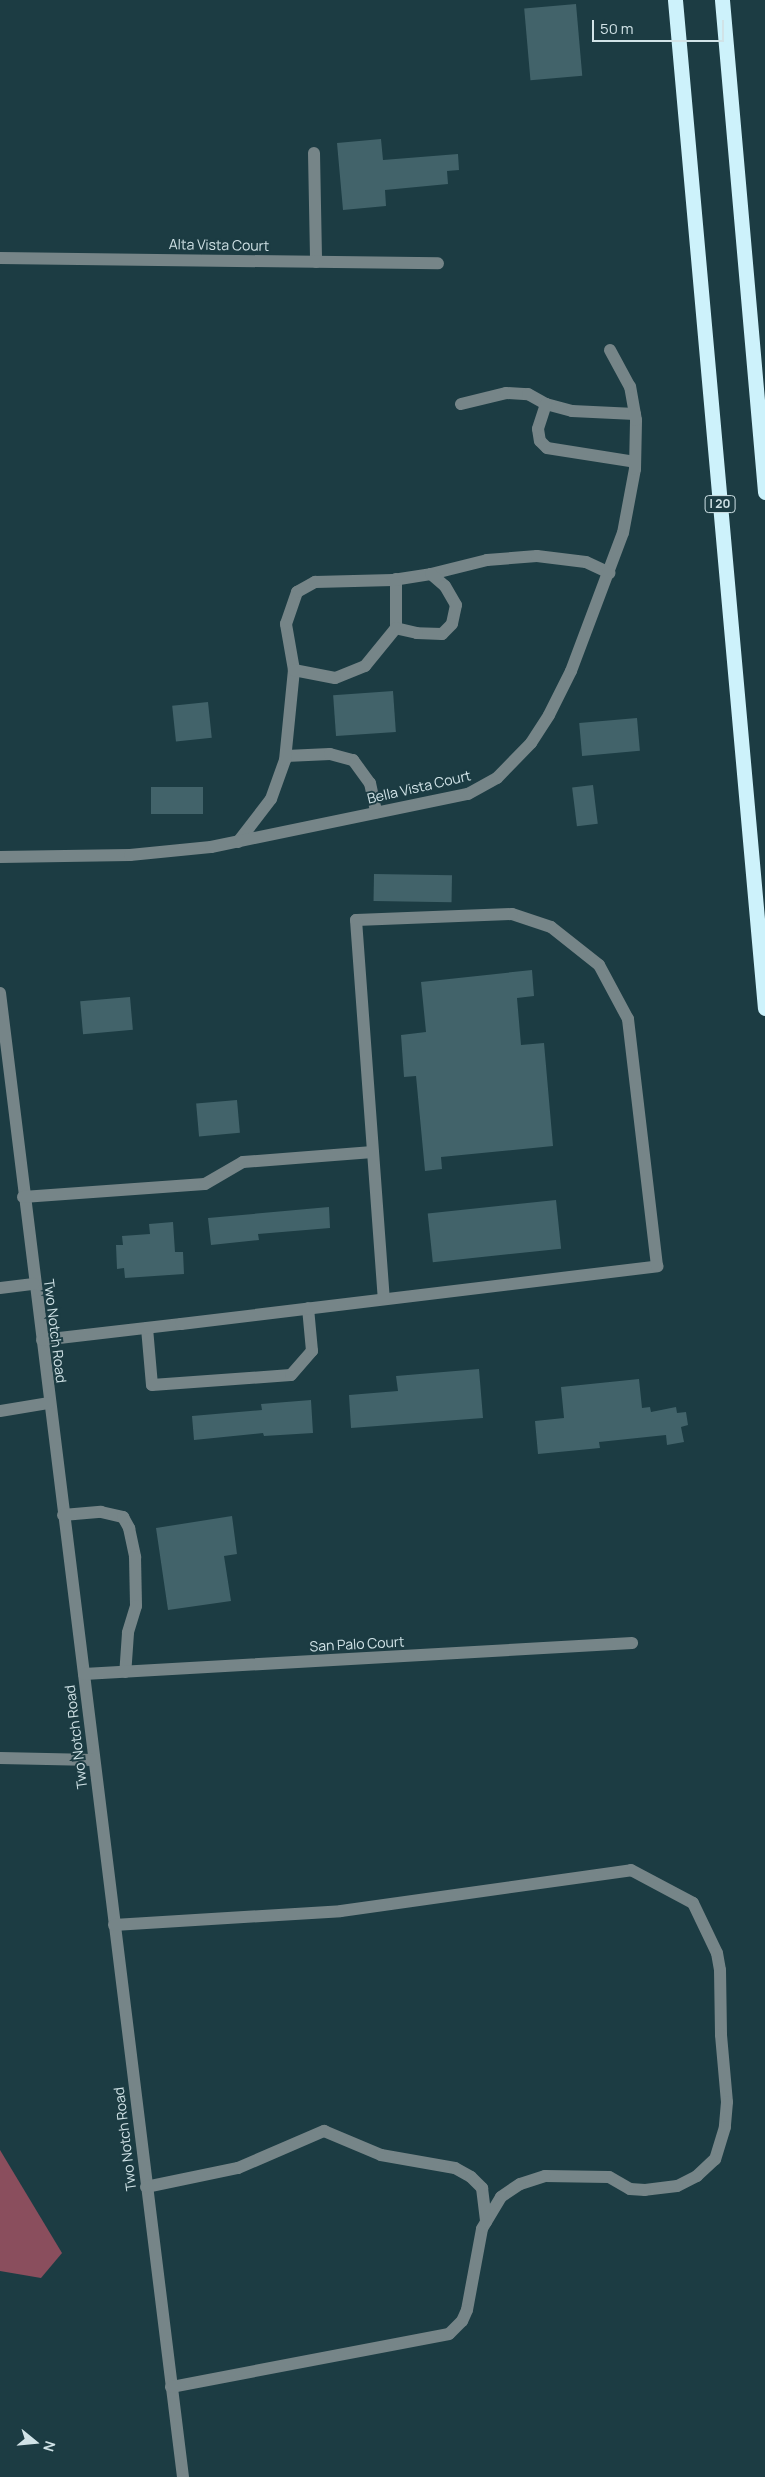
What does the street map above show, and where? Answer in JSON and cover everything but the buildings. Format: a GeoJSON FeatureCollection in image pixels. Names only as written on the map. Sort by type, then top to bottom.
{"type":"FeatureCollection","features":[{"type":"Feature","properties":{"kind":"highway","name":"I 20"},"geometry":{"type":"LineString","coordinates":[[676,0],[765,1008]]}},
{"type":"Feature","properties":{"kind":"highway"},"geometry":{"type":"LineString","coordinates":[[722,0],[765,492]]}},
{"type":"Feature","properties":{"kind":"street"},"geometry":{"type":"LineString","coordinates":[[314,153],[316,262]]}},
{"type":"Feature","properties":{"kind":"street","name":"Alta Vista Court"},"geometry":{"type":"LineString","coordinates":[[0,258],[438,263]]}},
{"type":"Feature","properties":{"kind":"street","name":"Bella Vista Court"},"geometry":{"type":"LineString","coordinates":[[0,857],[179,852],[238,842],[468,794],[483,787],[510,768],[549,716],[571,671],[610,573],[631,501],[635,462],[635,414],[630,388],[610,350]]}},
{"type":"Feature","properties":{"kind":"street"},"geometry":{"type":"LineString","coordinates":[[461,404],[506,393],[528,394],[546,404],[572,411],[635,414]]}},
{"type":"Feature","properties":{"kind":"street"},"geometry":{"type":"LineString","coordinates":[[546,404],[538,429],[540,442],[547,448],[635,462]]}},
{"type":"Feature","properties":{"kind":"street"},"geometry":{"type":"LineString","coordinates":[[238,842],[271,799],[286,756],[294,670],[286,624],[297,592],[314,582],[396,579],[431,574],[487,560],[537,556],[586,562],[610,573]]}},
{"type":"Feature","properties":{"kind":"street"},"geometry":{"type":"LineString","coordinates":[[396,628],[416,633],[442,634],[452,624],[456,605],[446,586],[431,574]]}},
{"type":"Feature","properties":{"kind":"street"},"geometry":{"type":"LineString","coordinates":[[294,670],[335,678],[365,666],[396,628],[396,579]]}},
{"type":"Feature","properties":{"kind":"street"},"geometry":{"type":"LineString","coordinates":[[286,756],[330,754],[353,760],[370,783],[376,812]]}},
{"type":"Feature","properties":{"kind":"street"},"geometry":{"type":"LineString","coordinates":[[42,1340],[147,1328],[658,1266],[628,1019],[599,965],[551,926],[512,914],[356,920],[384,1299]]}},
{"type":"Feature","properties":{"kind":"street","name":"Two Notch Road"},"geometry":{"type":"LineString","coordinates":[[0,993],[23,1197],[183,2477]]}},
{"type":"Feature","properties":{"kind":"street"},"geometry":{"type":"LineString","coordinates":[[23,1197],[205,1184],[243,1162],[372,1152]]}},
{"type":"Feature","properties":{"kind":"street"},"geometry":{"type":"LineString","coordinates":[[0,1288],[34,1284]]}},
{"type":"Feature","properties":{"kind":"street"},"geometry":{"type":"LineString","coordinates":[[147,1328],[152,1385],[291,1375],[312,1351],[308,1308]]}},
{"type":"Feature","properties":{"kind":"street"},"geometry":{"type":"LineString","coordinates":[[0,1411],[50,1404]]}},
{"type":"Feature","properties":{"kind":"street"},"geometry":{"type":"LineString","coordinates":[[63,1515],[101,1512],[122,1517],[129,1528],[135,1557],[136,1606],[128,1632],[125,1672]]}},
{"type":"Feature","properties":{"kind":"street","name":"San Palo Court"},"geometry":{"type":"LineString","coordinates":[[84,1674],[632,1643]]}},
{"type":"Feature","properties":{"kind":"street"},"geometry":{"type":"LineString","coordinates":[[0,1758],[94,1760]]}},
{"type":"Feature","properties":{"kind":"street"},"geometry":{"type":"LineString","coordinates":[[114,1926],[341,1911],[631,1870],[693,1903],[716,1952],[720,1970],[721,2035],[727,2102],[725,2127],[715,2158],[697,2176],[677,2186],[645,2190],[630,2189],[609,2177],[545,2176],[520,2184],[501,2197],[486,2222],[467,2310],[462,2321],[449,2334],[171,2387]]}},
{"type":"Feature","properties":{"kind":"street"},"geometry":{"type":"LineString","coordinates":[[146,2187],[238,2168],[324,2131],[381,2155],[455,2168],[471,2177],[482,2188],[486,2222]]}},
{"type":"Feature","properties":{"kind":"shaded area"},"geometry":{"type":"Polygon","coordinates":[[[0,2150],[62,2253],[41,2278],[0,2271],[0,2150]]]}}]}
